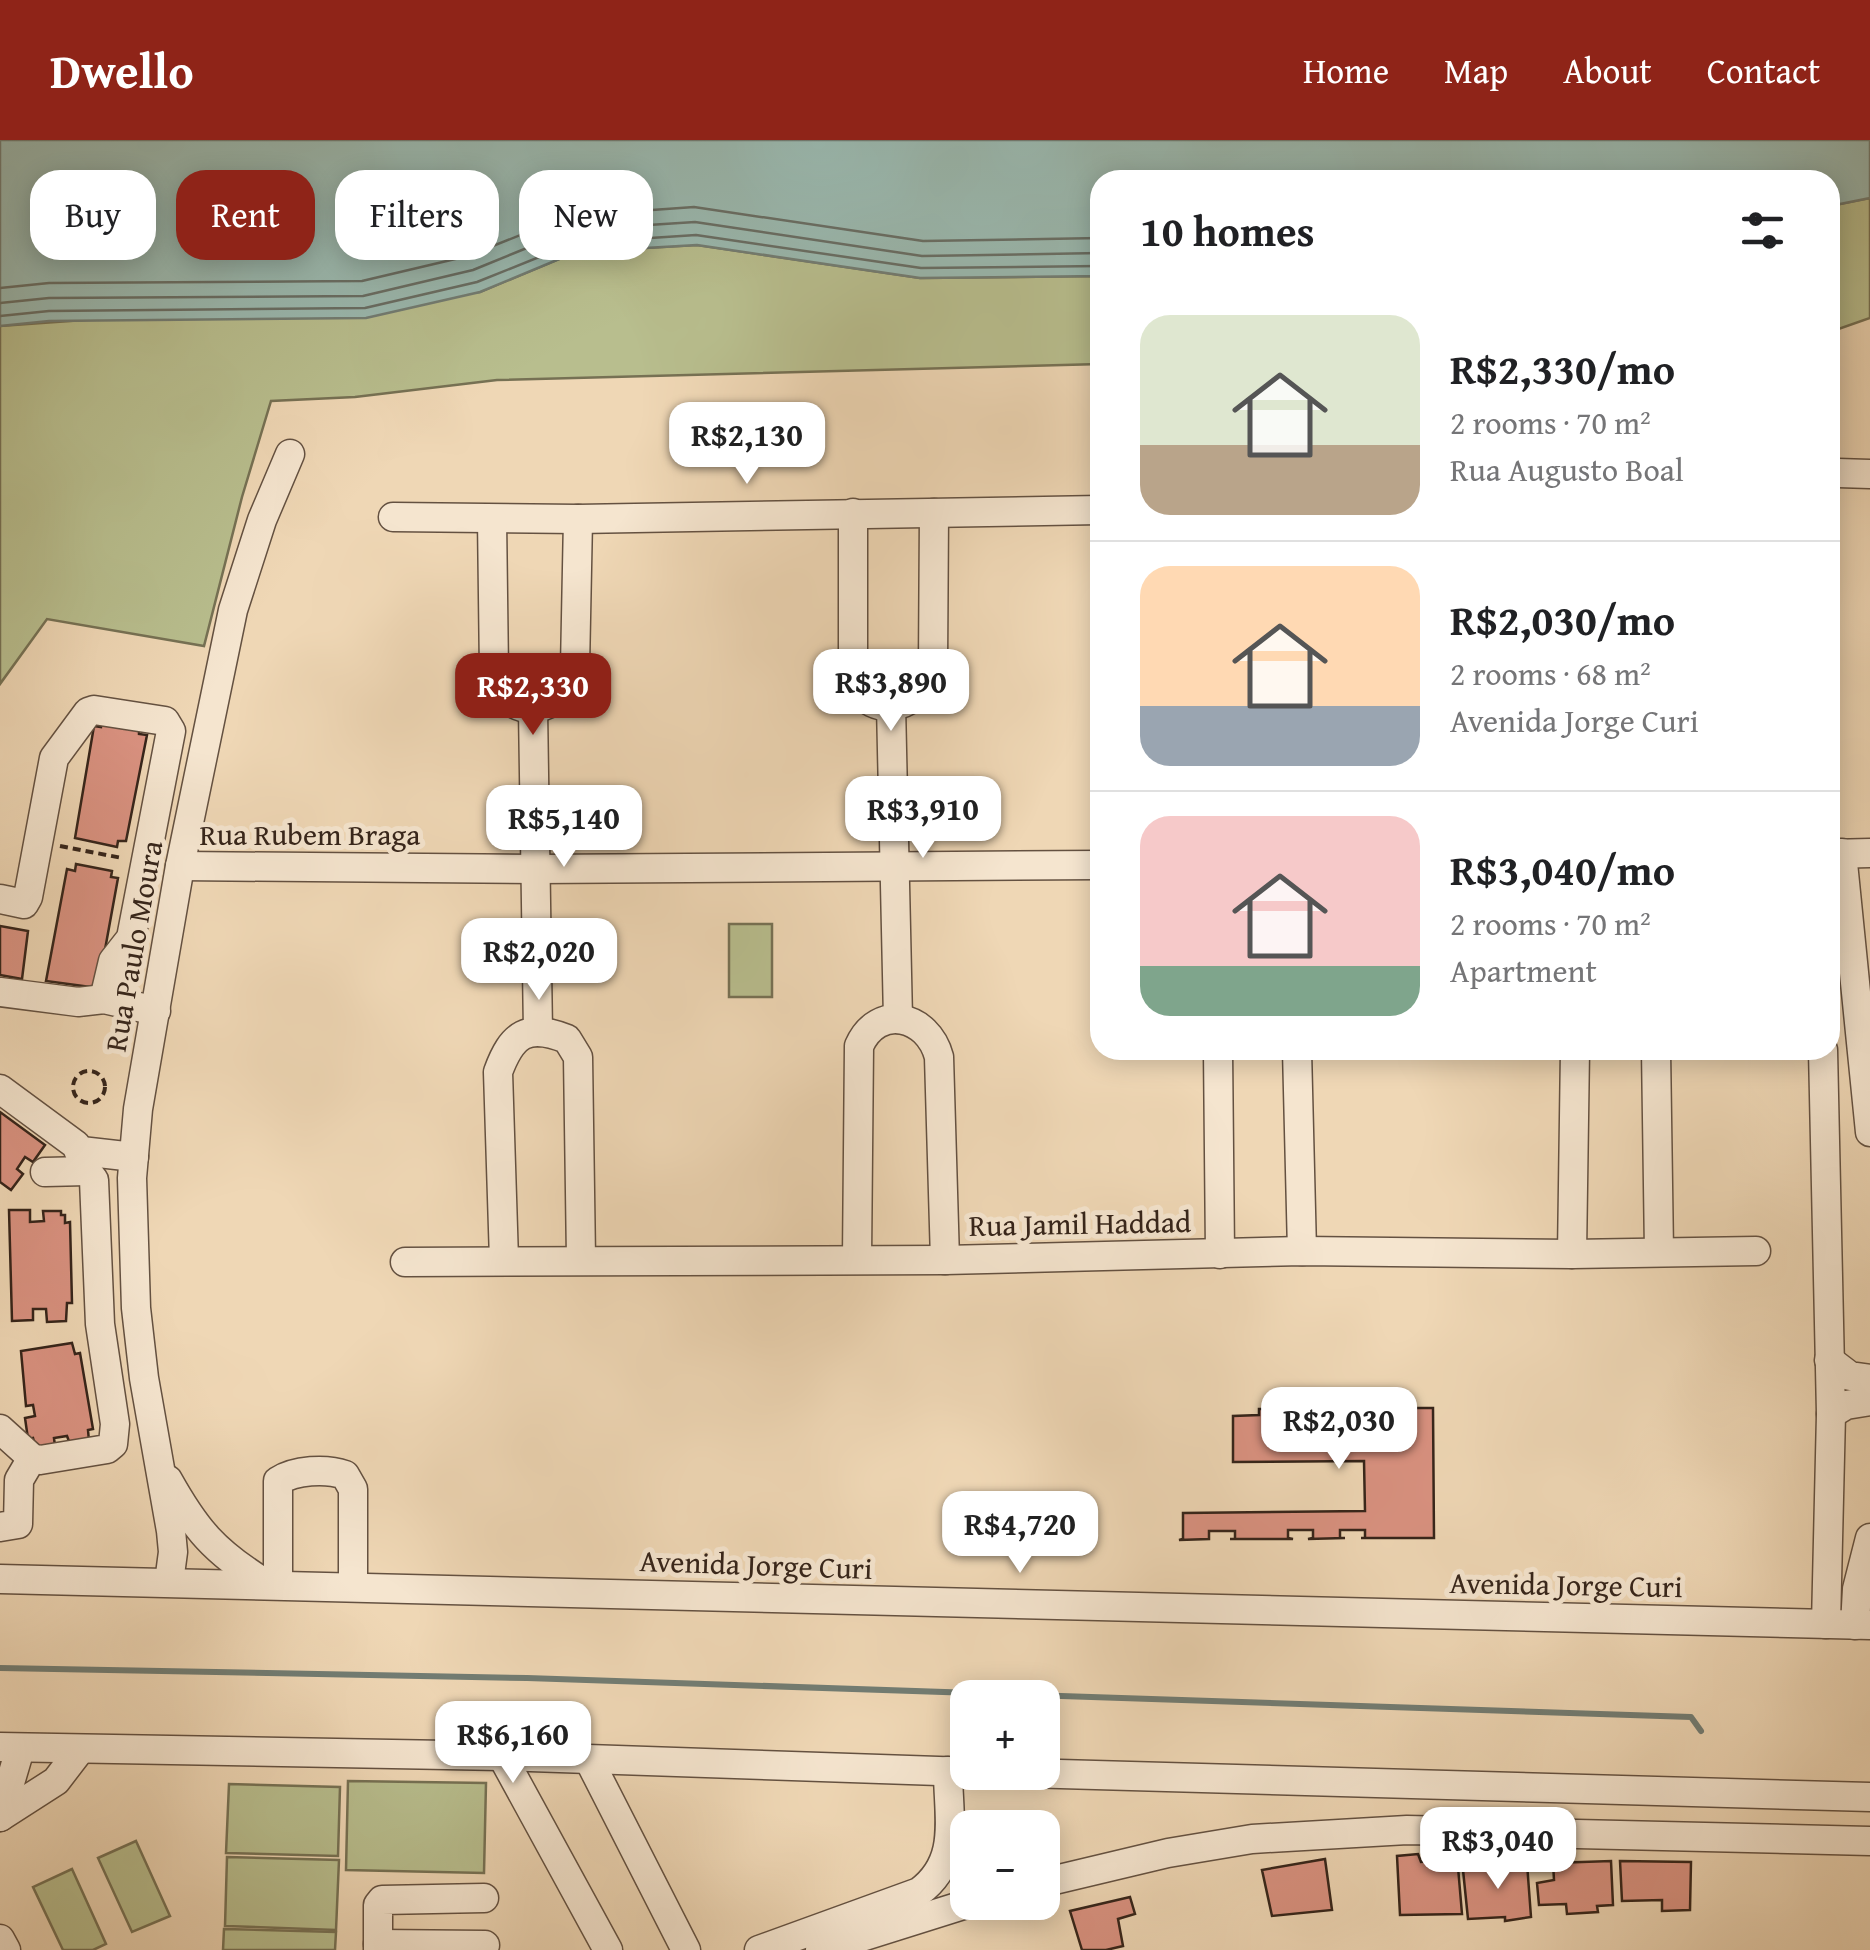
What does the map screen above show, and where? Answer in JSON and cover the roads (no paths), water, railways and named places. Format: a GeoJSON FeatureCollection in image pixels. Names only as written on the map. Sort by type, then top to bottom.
{"type":"FeatureCollection","features":[{"type":"Feature","properties":{"kind":"street","name":"Rua Paulo Moura"},"geometry":{"type":"LineString","coordinates":[[169,1582],[172,1531],[136,1308],[134,1157],[138,1109],[180,866],[233,610],[262,520],[290,454]]}},
{"type":"Feature","properties":{"kind":"street"},"geometry":{"type":"LineString","coordinates":[[1840,473],[1870,474]]}},
{"type":"Feature","properties":{"kind":"street"},"geometry":{"type":"LineString","coordinates":[[394,517],[578,519],[1090,510]]}},
{"type":"Feature","properties":{"kind":"street"},"geometry":{"type":"LineString","coordinates":[[853,513],[853,681],[864,699],[890,705],[922,692],[934,665],[934,513]]}},
{"type":"Feature","properties":{"kind":"street"},"geometry":{"type":"LineString","coordinates":[[492,519],[494,672],[498,689],[507,700],[533,709],[560,699],[570,687],[575,667],[578,519]]}},
{"type":"Feature","properties":{"kind":"street"},"geometry":{"type":"LineString","coordinates":[[890,705],[898,1020]]}},
{"type":"Feature","properties":{"kind":"street"},"geometry":{"type":"LineString","coordinates":[[533,709],[538,1032]]}},
{"type":"Feature","properties":{"kind":"street"},"geometry":{"type":"LineString","coordinates":[[0,899],[24,904],[54,758],[88,712],[166,722],[172,731],[131,938],[113,961],[106,992]]}},
{"type":"Feature","properties":{"kind":"street"},"geometry":{"type":"LineString","coordinates":[[1848,853],[1870,1132]]}},
{"type":"Feature","properties":{"kind":"street","name":"Rua Rubem Braga"},"geometry":{"type":"LineString","coordinates":[[180,866],[536,869],[1090,865]]}},
{"type":"Feature","properties":{"kind":"street"},"geometry":{"type":"LineString","coordinates":[[0,992],[78,1002],[106,992],[157,1003]]}},
{"type":"Feature","properties":{"kind":"street"},"geometry":{"type":"LineString","coordinates":[[856,1258],[859,1046],[864,1034],[879,1022],[898,1020],[914,1022],[925,1030],[935,1042],[939,1058],[945,1260]]}},
{"type":"Feature","properties":{"kind":"street"},"geometry":{"type":"LineString","coordinates":[[504,1260],[498,1072],[508,1047],[520,1035],[538,1032],[567,1039],[578,1057],[580,1259]]}},
{"type":"Feature","properties":{"kind":"street"},"geometry":{"type":"LineString","coordinates":[[1218,1060],[1220,1254]]}},
{"type":"Feature","properties":{"kind":"street"},"geometry":{"type":"LineString","coordinates":[[1297,1060],[1302,1251]]}},
{"type":"Feature","properties":{"kind":"street"},"geometry":{"type":"LineString","coordinates":[[1572,1254],[1575,1060]]}},
{"type":"Feature","properties":{"kind":"street"},"geometry":{"type":"LineString","coordinates":[[1656,1060],[1660,1252]]}},
{"type":"Feature","properties":{"kind":"street"},"geometry":{"type":"LineString","coordinates":[[1823,1060],[1831,1414],[1826,1624]]}},
{"type":"Feature","properties":{"kind":"street"},"geometry":{"type":"LineString","coordinates":[[0,1088],[84,1161],[94,1180],[100,1324],[116,1424],[113,1444],[108,1449],[40,1460],[32,1458],[0,1430]]}},
{"type":"Feature","properties":{"kind":"street"},"geometry":{"type":"LineString","coordinates":[[45,1172],[84,1161],[134,1157]]}},
{"type":"Feature","properties":{"kind":"street","name":"Rua Jamil Haddad"},"geometry":{"type":"LineString","coordinates":[[405,1262],[945,1260],[1302,1251],[1756,1251]]}},
{"type":"Feature","properties":{"kind":"street"},"geometry":{"type":"LineString","coordinates":[[1830,1360],[1850,1376],[1870,1378]]}},
{"type":"Feature","properties":{"kind":"street"},"geometry":{"type":"LineString","coordinates":[[1831,1414],[1846,1405],[1870,1401]]}},
{"type":"Feature","properties":{"kind":"street"},"geometry":{"type":"LineString","coordinates":[[0,1526],[18,1524],[19,1480],[32,1458]]}},
{"type":"Feature","properties":{"kind":"street","name":"Rua Paulo Moura"},"geometry":{"type":"LineString","coordinates":[[158,1461],[200,1532],[227,1560],[272,1583]]}},
{"type":"Feature","properties":{"kind":"street"},"geometry":{"type":"LineString","coordinates":[[272,1583],[278,1481],[293,1473],[336,1472],[345,1474],[352,1489],[352,1586]]}},
{"type":"Feature","properties":{"kind":"street"},"geometry":{"type":"LineString","coordinates":[[1863,1625],[1857,1589],[1870,1538]]}},
{"type":"Feature","properties":{"kind":"street","name":"Avenida Jorge Curi"},"geometry":{"type":"LineString","coordinates":[[0,1579],[1863,1625]]}},
{"type":"Feature","properties":{"kind":"street"},"geometry":{"type":"LineString","coordinates":[[0,1817],[10,1748],[502,1756],[950,1772]]}},
{"type":"Feature","properties":{"kind":"street"},"geometry":{"type":"LineString","coordinates":[[0,1817],[56,1780],[79,1750]]}},
{"type":"Feature","properties":{"kind":"street"},"geometry":{"type":"LineString","coordinates":[[502,1756],[608,1950]]}},
{"type":"Feature","properties":{"kind":"street"},"geometry":{"type":"LineString","coordinates":[[589,1760],[686,1950]]}},
{"type":"Feature","properties":{"kind":"street"},"geometry":{"type":"LineString","coordinates":[[1060,1774],[1870,1797]]}},
{"type":"Feature","properties":{"kind":"street"},"geometry":{"type":"LineString","coordinates":[[758,1950],[929,1885],[949,1852],[956,1790]]}},
{"type":"Feature","properties":{"kind":"street"},"geometry":{"type":"LineString","coordinates":[[1060,1879],[1168,1853],[1252,1839],[1407,1830],[1870,1842]]}},
{"type":"Feature","properties":{"kind":"street"},"geometry":{"type":"LineString","coordinates":[[484,1898],[382,1900],[378,1905],[378,1947],[485,1945]]}},
{"type":"Feature","properties":{"kind":"street"},"geometry":{"type":"LineString","coordinates":[[820,1950],[950,1909]]}},
{"type":"Feature","properties":{"kind":"street"},"geometry":{"type":"LineString","coordinates":[[0,1939],[6,1950]]}},
{"type":"Feature","properties":{"kind":"water"},"geometry":{"type":"Polygon","coordinates":[[[0,140],[1870,140],[1870,198],[1840,204],[1840,170],[1090,170],[1090,276],[920,278],[697,245],[653,248],[653,170],[519,170],[519,260],[557,260],[480,292],[366,318],[49,321],[0,326],[0,140]]]}},
{"type":"Feature","properties":{"kind":"waterway"},"geometry":{"type":"LineString","coordinates":[[0,1668],[527,1678],[1691,1717],[1701,1731]]}}]}
